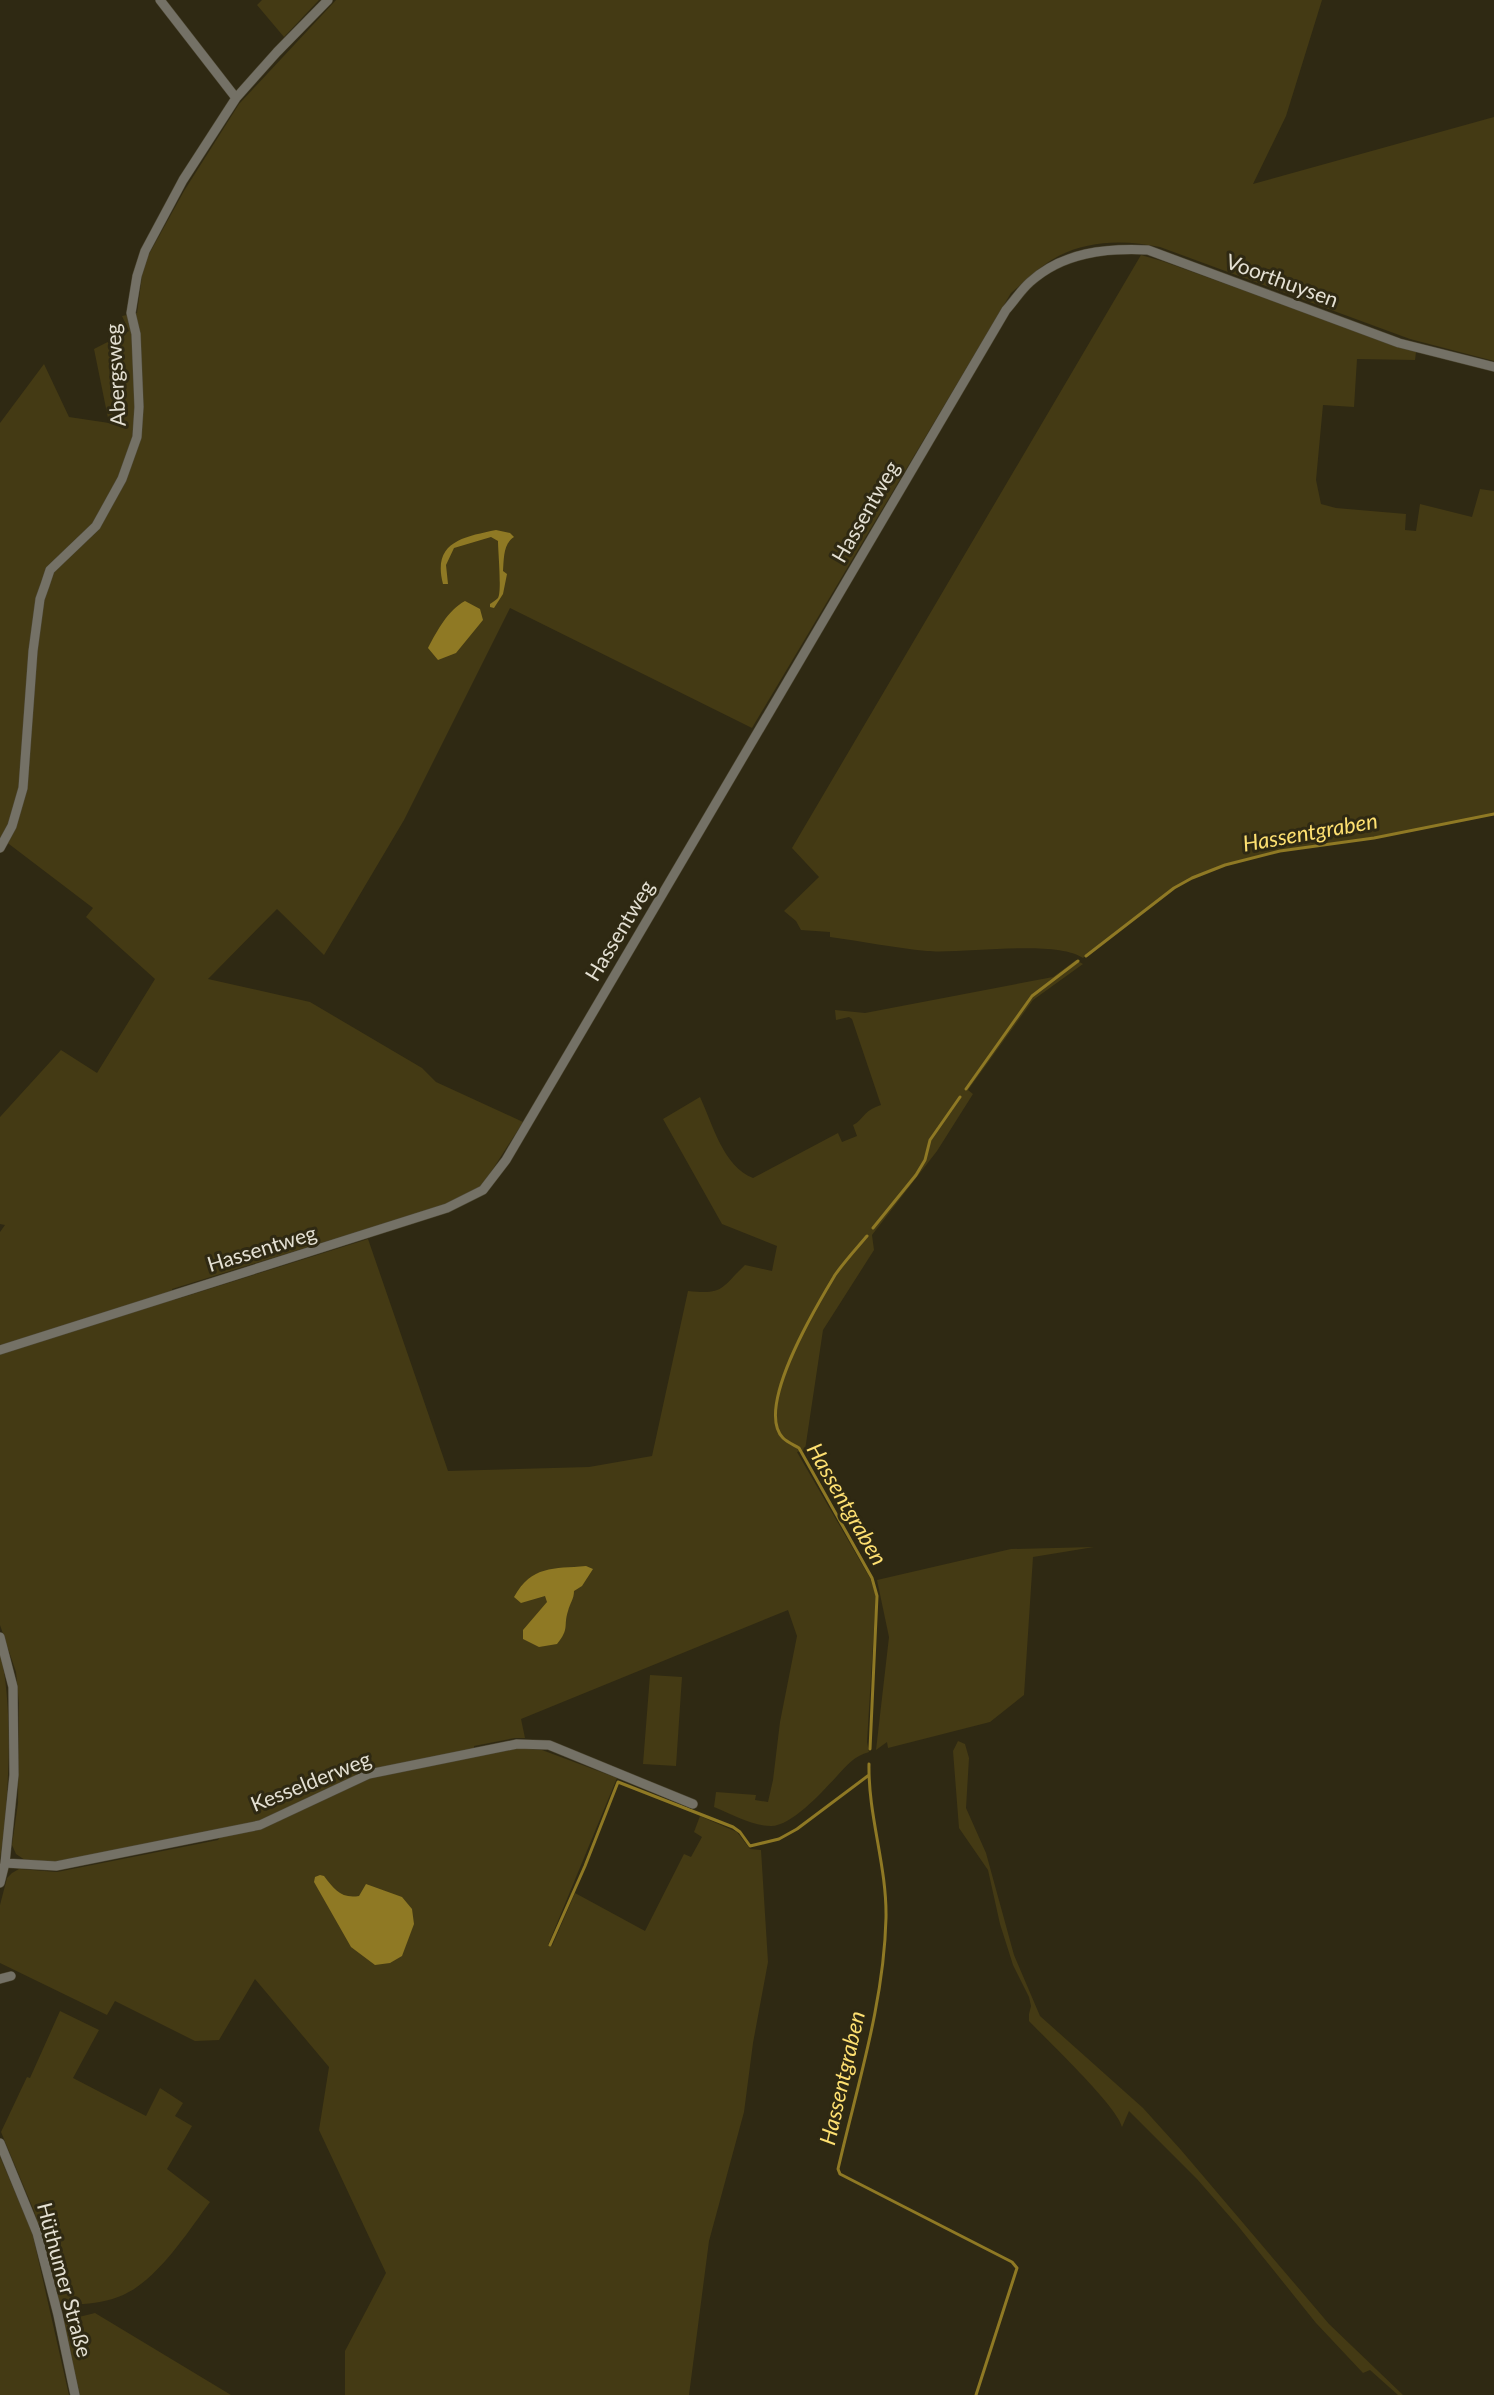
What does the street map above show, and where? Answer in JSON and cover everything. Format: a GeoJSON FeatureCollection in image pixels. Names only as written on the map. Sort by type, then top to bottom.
{"type":"FeatureCollection","features":[{"type":"Feature","properties":{"kind":"street"},"geometry":{"type":"LineString","coordinates":[[160,0],[236,98]]}},
{"type":"Feature","properties":{"kind":"street","name":"Abergsweg"},"geometry":{"type":"LineString","coordinates":[[0,848],[12,826],[23,788],[33,651],[40,599],[50,570],[96,526],[122,479],[137,437],[139,407],[136,334],[131,313],[137,276],[145,251],[183,180],[236,98],[328,0]]}},
{"type":"Feature","properties":{"kind":"street","name":"Voorthuysen"},"geometry":{"type":"LineString","coordinates":[[1058,263],[1089,252],[1120,249],[1148,250],[1399,343],[1494,367]]}},
{"type":"Feature","properties":{"kind":"street","name":"Hassentweg"},"geometry":{"type":"LineString","coordinates":[[0,1350],[447,1208],[483,1190],[506,1160],[1006,310],[1030,281],[1058,263]]}},
{"type":"Feature","properties":{"kind":"street"},"geometry":{"type":"LineString","coordinates":[[0,1637],[13,1687],[14,1775],[5,1863],[0,1883]]}},
{"type":"Feature","properties":{"kind":"street","name":"Kesselderweg"},"geometry":{"type":"LineString","coordinates":[[5,1863],[56,1866],[260,1825],[369,1774],[517,1744],[549,1745],[693,1804]]}},
{"type":"Feature","properties":{"kind":"street"},"geometry":{"type":"LineString","coordinates":[[0,1978],[11,1976]]}},
{"type":"Feature","properties":{"kind":"street","name":"Hüthumer Straße"},"geometry":{"type":"LineString","coordinates":[[0,2143],[37,2233],[58,2314],[75,2395]]}},
{"type":"Feature","properties":{"kind":"shaded area"},"geometry":{"type":"Polygon","coordinates":[[[262,0],[319,0],[284,37],[257,5],[262,0]]]}},
{"type":"Feature","properties":{"kind":"shaded area"},"geometry":{"type":"Polygon","coordinates":[[[336,0],[1322,0],[1286,116],[1253,184],[1494,117],[1494,361],[1410,339],[1160,247],[1146,244],[1102,243],[1060,255],[1042,266],[1011,293],[752,728],[510,608],[404,820],[324,955],[277,909],[208,979],[310,1002],[422,1068],[436,1082],[523,1122],[482,1186],[447,1204],[172,1289],[174,1300],[368,1239],[448,1471],[589,1467],[652,1456],[688,1291],[716,1291],[745,1265],[772,1271],[777,1246],[722,1224],[663,1119],[700,1097],[726,1154],[743,1172],[753,1178],[838,1133],[842,1142],[857,1136],[853,1125],[870,1110],[881,1105],[852,1019],[849,1017],[836,1020],[835,1010],[865,1013],[1053,977],[1076,960],[1083,964],[1033,1000],[968,1090],[973,1094],[937,1151],[872,1235],[874,1250],[823,1330],[805,1450],[797,1452],[870,1578],[876,1595],[867,1742],[869,1752],[851,1761],[807,1807],[779,1824],[771,1826],[757,1824],[714,1807],[716,1792],[756,1795],[755,1800],[768,1802],[780,1722],[797,1636],[788,1610],[521,1719],[525,1738],[474,1746],[474,1756],[516,1748],[542,1750],[617,1778],[548,1945],[552,1946],[575,1893],[645,1931],[684,1854],[691,1857],[702,1837],[694,1832],[700,1816],[737,1832],[750,1849],[761,1850],[768,1962],[753,2043],[744,2112],[709,2241],[689,2395],[345,2395],[345,2351],[386,2273],[319,2130],[329,2067],[255,1979],[219,2040],[195,2041],[115,2001],[107,2015],[0,1963],[0,1905],[7,1878],[12,1873],[19,1869],[57,1872],[218,1840],[224,1830],[56,1862],[25,1860],[16,1854],[12,1845],[18,1803],[19,1703],[16,1672],[0,1625],[0,1354],[136,1310],[0,1345],[0,1232],[5,1225],[0,1224],[0,1117],[61,1050],[97,1073],[155,979],[86,917],[93,908],[5,841],[0,848],[0,423],[44,364],[69,417],[109,423],[94,349],[129,331],[122,316],[137,313],[142,276],[148,256],[184,191],[239,104],[336,0]]]}},
{"type":"Feature","properties":{"kind":"shaded area"},"geometry":{"type":"Polygon","coordinates":[[[1141,255],[1416,352],[1415,360],[1357,359],[1354,407],[1323,405],[1316,480],[1321,504],[1336,508],[1406,514],[1405,530],[1416,531],[1420,504],[1472,517],[1480,489],[1494,491],[1494,814],[1374,837],[1280,850],[1225,864],[1191,878],[1174,888],[1083,958],[1070,952],[1031,948],[927,951],[830,937],[830,932],[801,930],[796,921],[784,911],[819,877],[792,848],[1141,255]]]}},
{"type":"Feature","properties":{"kind":"shaded area"},"geometry":{"type":"Polygon","coordinates":[[[496,530],[510,533],[514,537],[510,540],[505,552],[503,571],[507,574],[503,594],[494,608],[490,607],[490,604],[498,598],[500,588],[498,541],[491,537],[454,548],[446,565],[448,584],[443,584],[441,570],[446,550],[453,544],[472,535],[496,530]]]}},
{"type":"Feature","properties":{"kind":"shaded area"},"geometry":{"type":"Polygon","coordinates":[[[465,601],[480,609],[483,620],[456,653],[438,660],[428,648],[448,615],[465,601]]]}},
{"type":"Feature","properties":{"kind":"shaded area"},"geometry":{"type":"Polygon","coordinates":[[[1094,1547],[1033,1557],[1024,1695],[990,1722],[888,1748],[887,1742],[876,1750],[889,1637],[877,1580],[1011,1549],[1094,1547]]]}},
{"type":"Feature","properties":{"kind":"shaded area"},"geometry":{"type":"Polygon","coordinates":[[[586,1566],[593,1569],[582,1586],[574,1591],[565,1631],[557,1644],[539,1647],[523,1639],[523,1630],[547,1602],[545,1596],[521,1603],[514,1597],[521,1587],[528,1579],[544,1571],[586,1566]]]}},
{"type":"Feature","properties":{"kind":"shaded area"},"geometry":{"type":"Polygon","coordinates":[[[0,1652],[7,1700],[9,1755],[6,1811],[0,1859],[0,1652]]]}},
{"type":"Feature","properties":{"kind":"shaded area"},"geometry":{"type":"Polygon","coordinates":[[[650,1675],[682,1677],[676,1766],[643,1764],[650,1675]]]}},
{"type":"Feature","properties":{"kind":"shaded area"},"geometry":{"type":"Polygon","coordinates":[[[958,1741],[965,1744],[969,1758],[966,1808],[986,1853],[1014,1955],[1040,2016],[1143,2108],[1329,2324],[1403,2395],[1398,2395],[1370,2370],[1363,2373],[1316,2323],[1197,2179],[1129,2111],[1122,2127],[1108,2104],[1029,2021],[1031,2006],[1029,1997],[1013,1965],[1000,1924],[988,1870],[959,1828],[953,1751],[958,1741]]]}},
{"type":"Feature","properties":{"kind":"shaded area"},"geometry":{"type":"Polygon","coordinates":[[[324,1876],[338,1892],[347,1896],[359,1896],[366,1884],[402,1897],[412,1909],[414,1924],[402,1956],[390,1963],[375,1965],[351,1947],[314,1882],[315,1877],[324,1876]]]}},
{"type":"Feature","properties":{"kind":"shaded area"},"geometry":{"type":"Polygon","coordinates":[[[60,2011],[99,2030],[73,2078],[146,2116],[160,2088],[183,2103],[175,2116],[192,2126],[167,2169],[210,2202],[181,2242],[145,2281],[118,2297],[89,2304],[59,2304],[47,2250],[34,2211],[1,2132],[27,2077],[30,2078],[60,2011]]]}},
{"type":"Feature","properties":{"kind":"shaded area"},"geometry":{"type":"Polygon","coordinates":[[[0,2157],[32,2232],[69,2395],[0,2395],[0,2157]]]}},
{"type":"Feature","properties":{"kind":"shaded area"},"geometry":{"type":"Polygon","coordinates":[[[95,2313],[231,2395],[80,2395],[63,2321],[95,2313]]]}},
{"type":"Feature","properties":{"kind":"waterway","name":"Hassentgraben"},"geometry":{"type":"LineString","coordinates":[[1086,956],[1174,888],[1225,865],[1280,851],[1374,838],[1494,814]]}},
{"type":"Feature","properties":{"kind":"waterway","name":"Hassentgraben"},"geometry":{"type":"LineString","coordinates":[[966,1089],[1032,996],[1078,961]]}},
{"type":"Feature","properties":{"kind":"waterway","name":"Hassentgraben"},"geometry":{"type":"LineString","coordinates":[[873,1228],[916,1175],[925,1160],[930,1140],[960,1097]]}},
{"type":"Feature","properties":{"kind":"waterway","name":"Hassentgraben"},"geometry":{"type":"LineString","coordinates":[[867,1236],[835,1275],[791,1356],[776,1404],[776,1424],[783,1438],[799,1448],[872,1578],[877,1596],[870,1749]]}},
{"type":"Feature","properties":{"kind":"waterway","name":"Hassentgraben"},"geometry":{"type":"LineString","coordinates":[[869,1764],[871,1803],[886,1899],[884,1950],[875,2013],[838,2169],[840,2174],[1012,2262],[1017,2268],[976,2395]]}},
{"type":"Feature","properties":{"kind":"waterway"},"geometry":{"type":"LineString","coordinates":[[550,1945],[585,1866],[618,1782],[733,1827],[740,1832],[750,1846],[779,1839],[797,1829],[869,1775]]}}]}
